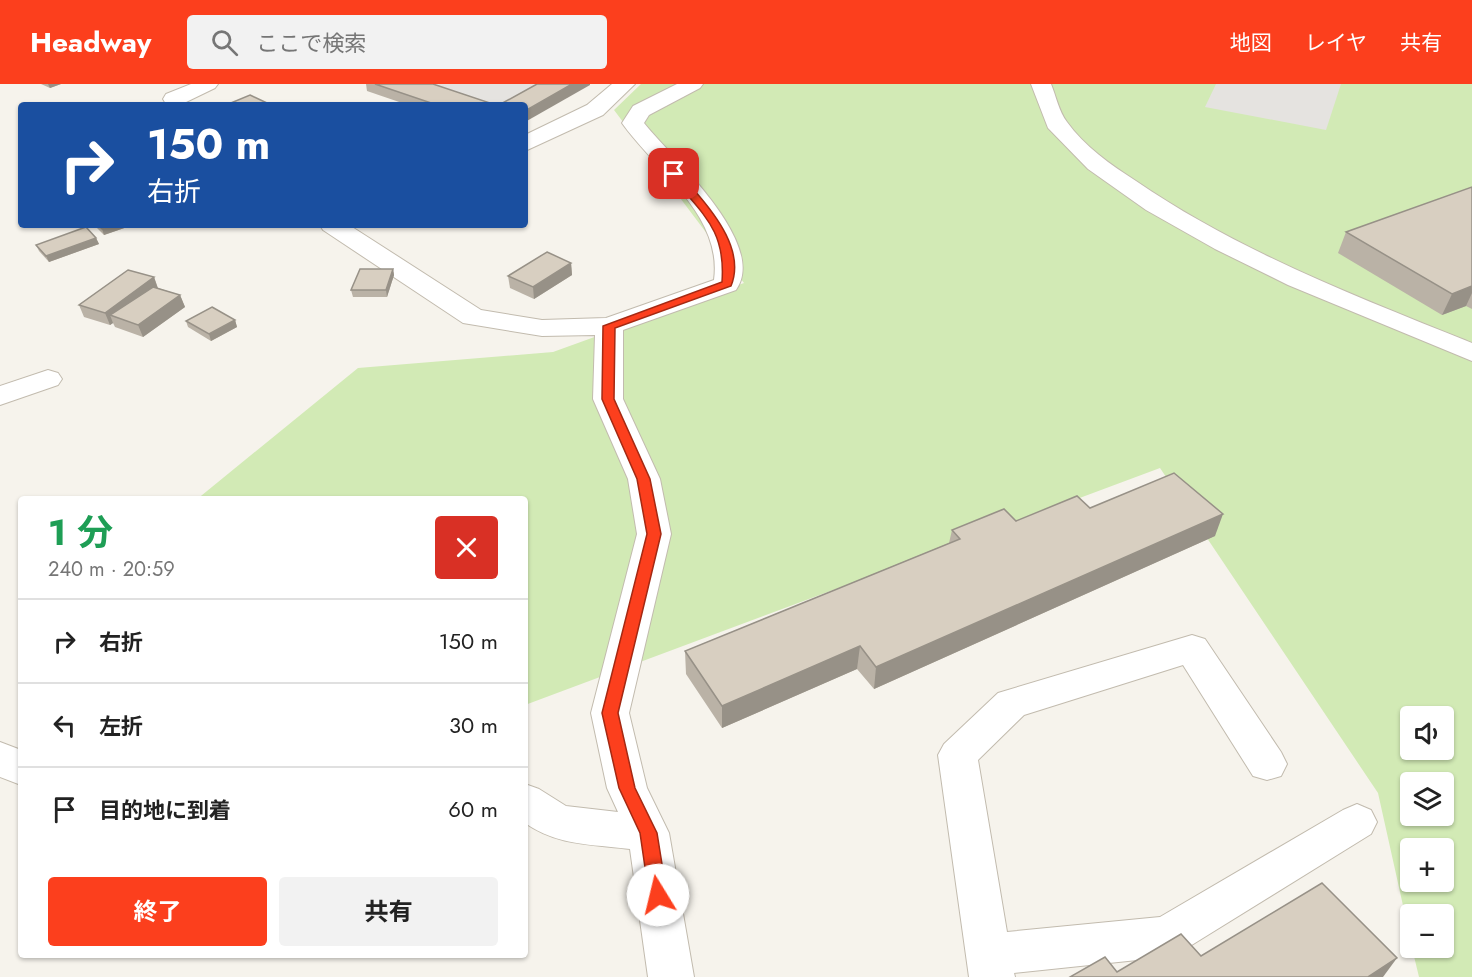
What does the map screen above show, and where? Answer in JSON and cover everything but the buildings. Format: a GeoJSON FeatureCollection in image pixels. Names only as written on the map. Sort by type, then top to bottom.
{"type":"FeatureCollection","features":[{"type":"Feature","properties":{"kind":"street"},"geometry":{"type":"LineString","coordinates":[[156,84],[178,102],[208,84]]}},
{"type":"Feature","properties":{"kind":"street"},"geometry":{"type":"LineString","coordinates":[[528,143],[595,110],[625,84]]}},
{"type":"Feature","properties":{"kind":"street"},"geometry":{"type":"LineString","coordinates":[[345,228],[473,317],[542,328],[609,326],[728,284],[729,258],[722,235],[703,206],[646,142],[633,123],[640,111],[693,84]]}},
{"type":"Feature","properties":{"kind":"street"},"geometry":{"type":"LineString","coordinates":[[1041,84],[1050,117],[1078,151],[1122,186],[1291,277],[1472,353]]}},
{"type":"Feature","properties":{"kind":"street"},"geometry":{"type":"LineString","coordinates":[[609,326],[608,399],[644,479],[654,534],[610,713],[627,788],[648,833],[670,977]]}},
{"type":"Feature","properties":{"kind":"street"},"geometry":{"type":"LineString","coordinates":[[0,396],[48,379]]}},
{"type":"Feature","properties":{"kind":"street"},"geometry":{"type":"LineString","coordinates":[[1266,764],[1192,649],[1110,672],[1011,704],[958,755],[991,966],[1166,936],[1357,822]]}},
{"type":"Feature","properties":{"kind":"street"},"geometry":{"type":"LineString","coordinates":[[0,758],[18,767]]}},
{"type":"Feature","properties":{"kind":"street"},"geometry":{"type":"LineString","coordinates":[[528,803],[558,823],[648,833]]}},
{"type":"Feature","properties":{"kind":"green space"},"geometry":{"type":"Polygon","coordinates":[[[641,84],[1472,84],[1472,977],[1419,977],[1414,958],[1454,958],[1454,904],[1403,904],[1400,892],[1378,793],[1160,468],[528,704],[528,496],[201,496],[358,368],[553,352],[744,283],[614,110],[641,84]]]}},
{"type":"Feature","properties":{"kind":"shaded area"},"geometry":{"type":"Polygon","coordinates":[[[421,84],[540,84],[508,102],[476,102],[421,84]]]}},
{"type":"Feature","properties":{"kind":"shaded area"},"geometry":{"type":"Polygon","coordinates":[[[1216,84],[1341,84],[1326,130],[1205,107],[1216,84]]]}},
{"type":"Feature","properties":{"kind":"route"},"geometry":{"type":"LineString","coordinates":[[658,895],[648,833],[627,788],[610,713],[654,534],[644,479],[608,399],[609,326],[728,284],[729,258],[722,235],[703,206],[674,174]]}}]}
